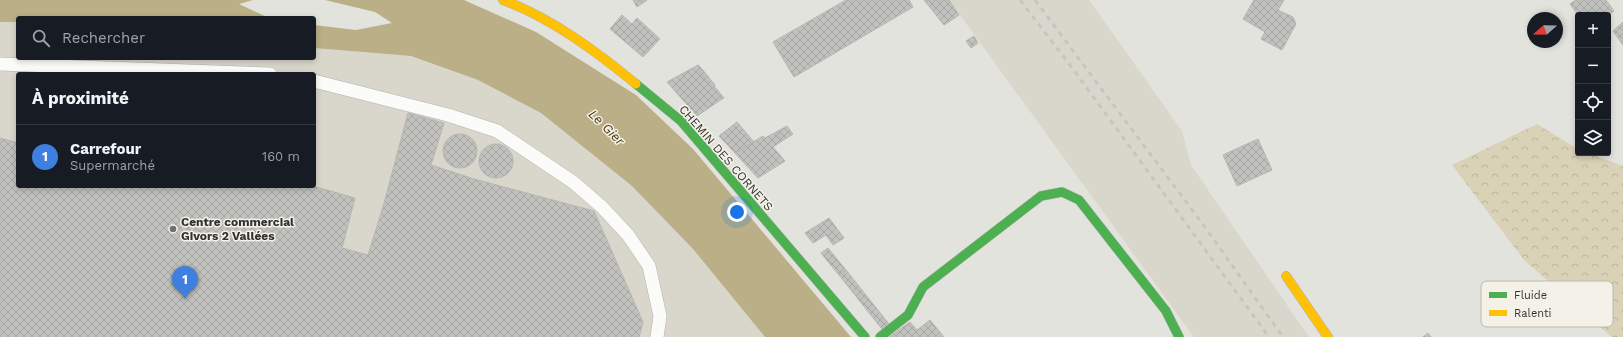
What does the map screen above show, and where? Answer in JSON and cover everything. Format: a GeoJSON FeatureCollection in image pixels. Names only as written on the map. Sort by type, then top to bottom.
{"type":"FeatureCollection","features":[{"type":"Feature","properties":{"kind":"street","name":"CHEMIN DES CORNETS"},"geometry":{"type":"LineString","coordinates":[[503,0],[519,6],[572,36],[629,78],[681,121],[865,337]]}},
{"type":"Feature","properties":{"kind":"street"},"geometry":{"type":"LineString","coordinates":[[880,337],[908,315],[922,287],[1041,196],[1062,192],[1079,200],[1166,311],[1179,337]]}},
{"type":"Feature","properties":{"kind":"street"},"geometry":{"type":"LineString","coordinates":[[1286,276],[1328,337]]}},
{"type":"Feature","properties":{"kind":"lane"},"geometry":{"type":"LineString","coordinates":[[0,64],[216,72]]}},
{"type":"Feature","properties":{"kind":"lane"},"geometry":{"type":"LineString","coordinates":[[316,82],[448,115],[497,131],[573,182],[602,207],[628,235],[649,266],[660,316],[657,337]]}},
{"type":"Feature","properties":{"kind":"shaded area"},"geometry":{"type":"Polygon","coordinates":[[[949,0],[1089,0],[1182,131],[1191,165],[1309,337],[1194,337],[949,0]]]}},
{"type":"Feature","properties":{"kind":"shaded area","name":"Centre commercial Givors 2 Vallées"},"geometry":{"type":"Polygon","coordinates":[[[0,22],[16,22],[16,60],[316,60],[316,48],[411,56],[478,80],[541,113],[632,186],[693,249],[765,337],[0,337],[0,22]]]}},
{"type":"Feature","properties":{"kind":"green space"},"geometry":{"type":"Polygon","coordinates":[[[1537,124],[1575,147],[1575,156],[1596,156],[1623,166],[1623,337],[1612,337],[1601,327],[1613,327],[1613,281],[1548,281],[1524,260],[1452,165],[1537,124]]]}},
{"type":"Feature","properties":{"kind":"water"},"geometry":{"type":"Polygon","coordinates":[[[0,0],[253,0],[239,4],[265,16],[16,16],[16,22],[0,22],[0,0]]]}},
{"type":"Feature","properties":{"kind":"water","name":"Le Gier"},"geometry":{"type":"Polygon","coordinates":[[[325,0],[464,0],[536,32],[636,95],[693,149],[851,337],[765,337],[693,249],[632,186],[541,113],[478,80],[411,56],[316,48],[316,25],[356,30],[392,23],[375,12],[325,0]]]}},
{"type":"Feature","properties":{"kind":"building"},"geometry":{"type":"Polygon","coordinates":[[[633,0],[647,0],[637,7],[633,0]]]}},
{"type":"Feature","properties":{"kind":"building"},"geometry":{"type":"Polygon","coordinates":[[[846,0],[909,0],[913,7],[794,77],[773,42],[846,0]]]}},
{"type":"Feature","properties":{"kind":"building"},"geometry":{"type":"Polygon","coordinates":[[[924,0],[949,0],[959,15],[944,25],[924,0]]]}},
{"type":"Feature","properties":{"kind":"building"},"geometry":{"type":"Polygon","coordinates":[[[1254,0],[1284,0],[1278,10],[1293,17],[1296,24],[1282,50],[1261,39],[1265,32],[1243,19],[1254,0]]]}},
{"type":"Feature","properties":{"kind":"building"},"geometry":{"type":"Polygon","coordinates":[[[1576,0],[1606,0],[1614,11],[1611,13],[1576,12],[1570,4],[1576,0]]]}},
{"type":"Feature","properties":{"kind":"building"},"geometry":{"type":"Polygon","coordinates":[[[622,15],[632,24],[637,18],[660,39],[643,57],[610,29],[622,15]]]}},
{"type":"Feature","properties":{"kind":"building"},"geometry":{"type":"Polygon","coordinates":[[[1623,22],[1623,45],[1613,31],[1623,22]]]}},
{"type":"Feature","properties":{"kind":"building"},"geometry":{"type":"Polygon","coordinates":[[[974,36],[978,43],[971,48],[966,41],[974,36]]]}},
{"type":"Feature","properties":{"kind":"building"},"geometry":{"type":"Polygon","coordinates":[[[698,65],[702,69],[699,72],[722,99],[697,116],[667,82],[698,65]]]}},
{"type":"Feature","properties":{"kind":"building"},"geometry":{"type":"Polygon","coordinates":[[[702,69],[724,98],[722,99],[699,72],[702,69]]]}},
{"type":"Feature","properties":{"kind":"building","name":"Centre commercial Givors 2 Vallées"},"geometry":{"type":"Polygon","coordinates":[[[408,113],[444,123],[431,165],[474,179],[594,211],[643,322],[639,337],[0,337],[0,138],[16,142],[16,188],[316,187],[355,198],[342,248],[368,255],[383,207],[408,113]]]}},
{"type":"Feature","properties":{"kind":"building"},"geometry":{"type":"Polygon","coordinates":[[[737,122],[754,142],[735,153],[719,136],[737,122]]]}},
{"type":"Feature","properties":{"kind":"building"},"geometry":{"type":"Polygon","coordinates":[[[787,126],[793,134],[782,141],[776,132],[787,126]]]}},
{"type":"Feature","properties":{"kind":"building"},"geometry":{"type":"Polygon","coordinates":[[[776,132],[782,141],[773,147],[785,161],[758,178],[735,153],[763,136],[765,138],[776,132]]]}},
{"type":"Feature","properties":{"kind":"building"},"geometry":{"type":"Polygon","coordinates":[[[463,134],[472,139],[476,144],[476,158],[472,163],[467,167],[457,168],[453,167],[444,158],[443,148],[444,144],[453,135],[463,134]]]}},
{"type":"Feature","properties":{"kind":"building"},"geometry":{"type":"Polygon","coordinates":[[[1258,139],[1272,170],[1237,186],[1223,155],[1258,139]]]}},
{"type":"Feature","properties":{"kind":"building"},"geometry":{"type":"Polygon","coordinates":[[[499,144],[508,149],[512,154],[512,168],[508,173],[503,177],[493,178],[489,177],[480,168],[479,158],[480,154],[489,145],[499,144]]]}},
{"type":"Feature","properties":{"kind":"building"},"geometry":{"type":"Polygon","coordinates":[[[829,218],[844,238],[833,245],[826,235],[813,243],[805,233],[829,218]]]}},
{"type":"Feature","properties":{"kind":"building"},"geometry":{"type":"Polygon","coordinates":[[[828,248],[846,270],[839,275],[821,253],[828,248]]]}},
{"type":"Feature","properties":{"kind":"building"},"geometry":{"type":"Polygon","coordinates":[[[846,270],[889,324],[882,329],[839,275],[846,270]]]}},
{"type":"Feature","properties":{"kind":"building"},"geometry":{"type":"Polygon","coordinates":[[[930,320],[944,337],[889,337],[910,322],[917,330],[930,320]]]}},
{"type":"Feature","properties":{"kind":"building"},"geometry":{"type":"Polygon","coordinates":[[[1428,333],[1431,337],[1423,337],[1428,333]]]}},
{"type":"Feature","properties":{"kind":"railway"},"geometry":{"type":"LineString","coordinates":[[1020,0],[1070,65],[1269,337]]}},
{"type":"Feature","properties":{"kind":"railway"},"geometry":{"type":"LineString","coordinates":[[1035,0],[1202,223],[1283,337]]}},
{"type":"Feature","properties":{"kind":"traffic: fast"},"geometry":{"type":"LineString","coordinates":[[636,84],[681,121],[865,337]]}},
{"type":"Feature","properties":{"kind":"traffic: fast"},"geometry":{"type":"LineString","coordinates":[[880,337],[908,315],[923,287],[1041,196],[1062,192],[1079,200],[1166,311],[1179,337]]}},
{"type":"Feature","properties":{"kind":"traffic: slow"},"geometry":{"type":"LineString","coordinates":[[503,0],[521,7],[572,36],[605,59],[636,84]]}},
{"type":"Feature","properties":{"kind":"traffic: slow"},"geometry":{"type":"LineString","coordinates":[[1286,276],[1328,337]]}},
{"type":"Feature","properties":{"kind":"place","name":"Centre commercial Givors 2 Vallées"},"geometry":{"type":"Point","coordinates":[173,229]}},
{"type":"Feature","properties":{"kind":"place","name":"Carrefour"},"geometry":{"type":"Point","coordinates":[185,299]}}]}
